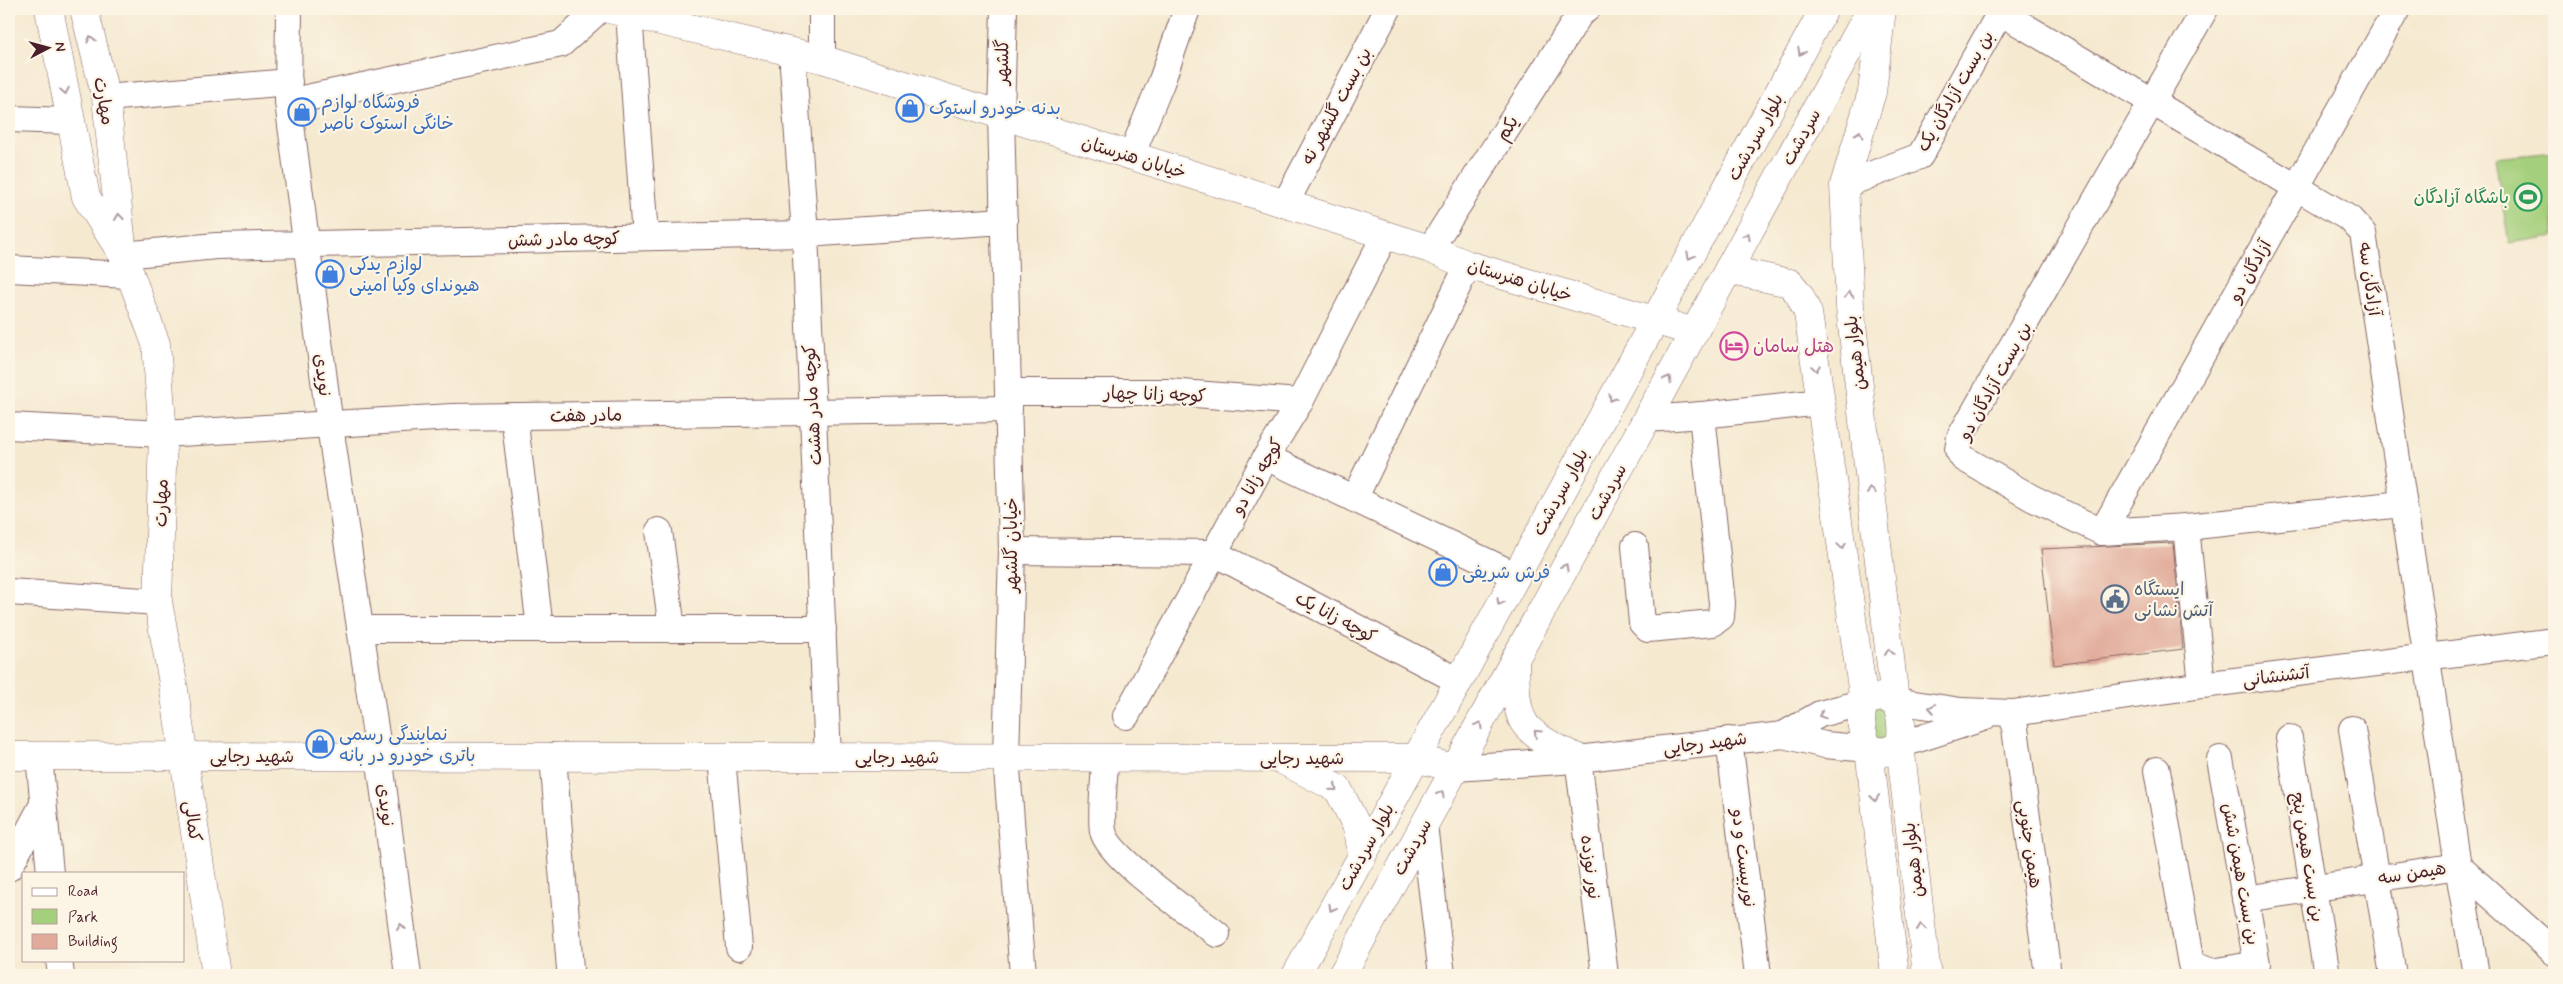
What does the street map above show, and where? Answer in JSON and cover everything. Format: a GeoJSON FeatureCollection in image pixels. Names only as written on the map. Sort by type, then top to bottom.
{"type":"FeatureCollection","features":[{"type":"Feature","properties":{"kind":"main road","name":"مهارت"},"geometry":{"type":"LineString","coordinates":[[49,9],[86,196],[126,265],[156,344],[163,434],[158,602],[184,756]]}},
{"type":"Feature","properties":{"kind":"main road","name":"مهارت"},"geometry":{"type":"LineString","coordinates":[[84,9],[106,98],[126,265]]}},
{"type":"Feature","properties":{"kind":"main road","name":"بلوار سردشت"},"geometry":{"type":"LineString","coordinates":[[1296,975],[1414,758],[1459,682],[1515,575],[1824,9]]}},
{"type":"Feature","properties":{"kind":"main road","name":"سردشت"},"geometry":{"type":"LineString","coordinates":[[1342,975],[1871,9]]}},
{"type":"Feature","properties":{"kind":"main road","name":"بلوار هیمن"},"geometry":{"type":"LineString","coordinates":[[1882,9],[1872,92],[1844,185],[1850,307],[1895,701]]}},
{"type":"Feature","properties":{"kind":"main road","name":"خیابان هنرستان"},"geometry":{"type":"LineString","coordinates":[[633,13],[822,59],[1430,249],[1468,265],[1694,332]]}},
{"type":"Feature","properties":{"kind":"main road"},"geometry":{"type":"LineString","coordinates":[[1728,270],[1790,283],[1799,294],[1808,313],[1864,702],[1861,726],[1869,749],[1885,752],[1900,745],[1902,722],[1895,701],[1880,697],[1864,702]]}},
{"type":"Feature","properties":{"kind":"main road"},"geometry":{"type":"LineString","coordinates":[[1515,659],[1516,690],[1524,721],[1550,745],[1578,758]]}},
{"type":"Feature","properties":{"kind":"main road","name":"بلوار هیمن"},"geometry":{"type":"LineString","coordinates":[[1900,745],[1927,975]]}},
{"type":"Feature","properties":{"kind":"main road","name":"بلوار هیمن"},"geometry":{"type":"LineString","coordinates":[[1869,749],[1895,975]]}},
{"type":"Feature","properties":{"kind":"main road","name":"شهید رجایی"},"geometry":{"type":"LineString","coordinates":[[9,756],[379,755],[1414,758],[1455,768]]}},
{"type":"Feature","properties":{"kind":"main road","name":"کمالی"},"geometry":{"type":"LineString","coordinates":[[184,756],[216,975]]}},
{"type":"Feature","properties":{"kind":"main road"},"geometry":{"type":"LineString","coordinates":[[1276,758],[1295,765],[1338,789],[1358,829],[1362,855]]}},
{"type":"Feature","properties":{"kind":"street","name":"نویدی"},"geometry":{"type":"LineString","coordinates":[[289,9],[289,92],[307,245],[330,426],[379,755],[408,975]]}},
{"type":"Feature","properties":{"kind":"street"},"geometry":{"type":"LineString","coordinates":[[106,98],[289,92],[561,44],[600,9]]}},
{"type":"Feature","properties":{"kind":"street"},"geometry":{"type":"LineString","coordinates":[[822,9],[822,59]]}},
{"type":"Feature","properties":{"kind":"street","name":"گلشهر"},"geometry":{"type":"LineString","coordinates":[[1001,115],[1004,9]]}},
{"type":"Feature","properties":{"kind":"street"},"geometry":{"type":"LineString","coordinates":[[1132,156],[1161,83],[1187,9]]}},
{"type":"Feature","properties":{"kind":"street","name":"بن بست گلشهر نه"},"geometry":{"type":"LineString","coordinates":[[1285,204],[1388,9]]}},
{"type":"Feature","properties":{"kind":"street","name":"بن بست آزادگان دو"},"geometry":{"type":"LineString","coordinates":[[2205,9],[1960,437],[1958,450],[1963,458],[2032,498],[2102,532],[2186,527],[2402,504]]}},
{"type":"Feature","properties":{"kind":"street","name":"آزادگان دو"},"geometry":{"type":"LineString","coordinates":[[2102,532],[2397,9]]}},
{"type":"Feature","properties":{"kind":"street","name":"یکم"},"geometry":{"type":"LineString","coordinates":[[1430,249],[1582,10]]}},
{"type":"Feature","properties":{"kind":"street","name":"بن بست آزادگان یک"},"geometry":{"type":"LineString","coordinates":[[1844,185],[1920,156],[2001,10]]}},
{"type":"Feature","properties":{"kind":"street","name":"آزادگان سه"},"geometry":{"type":"LineString","coordinates":[[2001,10],[2350,219],[2363,233],[2402,504],[2427,656]]}},
{"type":"Feature","properties":{"kind":"street"},"geometry":{"type":"LineString","coordinates":[[633,13],[645,237]]}},
{"type":"Feature","properties":{"kind":"street","name":"کوچه مادر هشت"},"geometry":{"type":"LineString","coordinates":[[792,52],[804,234],[828,757]]}},
{"type":"Feature","properties":{"kind":"street","name":"خیابان گلشهر"},"geometry":{"type":"LineString","coordinates":[[1001,115],[1012,550],[1006,756],[1012,860],[1023,975]]}},
{"type":"Feature","properties":{"kind":"street"},"geometry":{"type":"LineString","coordinates":[[9,119],[70,121]]}},
{"type":"Feature","properties":{"kind":"street","name":"کوچه مادر شش"},"geometry":{"type":"LineString","coordinates":[[9,269],[126,265],[216,246],[804,234],[1004,221]]}},
{"type":"Feature","properties":{"kind":"street","name":"کوچه زانا دو"},"geometry":{"type":"LineString","coordinates":[[1126,716],[1266,458],[1300,402],[1385,235]]}},
{"type":"Feature","properties":{"kind":"street"},"geometry":{"type":"LineString","coordinates":[[1354,499],[1468,265]]}},
{"type":"Feature","properties":{"kind":"street","name":"کوچه زانا چهار"},"geometry":{"type":"LineString","coordinates":[[1009,401],[1168,392],[1300,402]]}},
{"type":"Feature","properties":{"kind":"street","name":"مادر هفت"},"geometry":{"type":"LineString","coordinates":[[9,426],[163,434],[330,426],[452,417],[813,412],[1009,401]]}},
{"type":"Feature","properties":{"kind":"street"},"geometry":{"type":"LineString","coordinates":[[1647,419],[1821,402]]}},
{"type":"Feature","properties":{"kind":"street"},"geometry":{"type":"LineString","coordinates":[[1635,546],[1642,623],[1648,629],[1713,623],[1721,617],[1722,603],[1702,415]]}},
{"type":"Feature","properties":{"kind":"street"},"geometry":{"type":"LineString","coordinates":[[514,416],[540,628]]}},
{"type":"Feature","properties":{"kind":"street"},"geometry":{"type":"LineString","coordinates":[[1266,458],[1515,575]]}},
{"type":"Feature","properties":{"kind":"street"},"geometry":{"type":"LineString","coordinates":[[2186,527],[2202,685]]}},
{"type":"Feature","properties":{"kind":"street"},"geometry":{"type":"LineString","coordinates":[[659,531],[672,628]]}},
{"type":"Feature","properties":{"kind":"street"},"geometry":{"type":"LineString","coordinates":[[1012,550],[1214,553]]}},
{"type":"Feature","properties":{"kind":"street","name":"کوچه زانا یک"},"geometry":{"type":"LineString","coordinates":[[1214,553],[1459,682]]}},
{"type":"Feature","properties":{"kind":"street"},"geometry":{"type":"LineString","coordinates":[[9,592],[158,602]]}},
{"type":"Feature","properties":{"kind":"street"},"geometry":{"type":"LineString","coordinates":[[360,629],[823,629]]}},
{"type":"Feature","properties":{"kind":"street","name":"آتشنشانی"},"geometry":{"type":"LineString","coordinates":[[1900,745],[2005,713],[2202,685],[2554,640]]}},
{"type":"Feature","properties":{"kind":"street","name":"هیمن سه"},"geometry":{"type":"LineString","coordinates":[[2245,899],[2458,866],[2427,656]]}},
{"type":"Feature","properties":{"kind":"street","name":"آتشنشانی"},"geometry":{"type":"LineString","coordinates":[[1895,701],[1938,709],[2005,713]]}},
{"type":"Feature","properties":{"kind":"street","name":"شهید رجایی"},"geometry":{"type":"LineString","coordinates":[[1783,735],[1820,714],[1864,702]]}},
{"type":"Feature","properties":{"kind":"street","name":"هیمن جنوبی"},"geometry":{"type":"LineString","coordinates":[[2005,713],[2048,975]]}},
{"type":"Feature","properties":{"kind":"street"},"geometry":{"type":"LineString","coordinates":[[2352,729],[2393,975]]}},
{"type":"Feature","properties":{"kind":"street","name":"شهید رجایی"},"geometry":{"type":"LineString","coordinates":[[1455,768],[1578,758],[1783,735],[1825,745],[1869,749]]}},
{"type":"Feature","properties":{"kind":"street","name":"بن بست هیمن پنج"},"geometry":{"type":"LineString","coordinates":[[2289,738],[2327,975]]}},
{"type":"Feature","properties":{"kind":"street","name":"نوربیست و دو"},"geometry":{"type":"LineString","coordinates":[[1729,740],[1758,975]]}},
{"type":"Feature","properties":{"kind":"street"},"geometry":{"type":"LineString","coordinates":[[39,756],[50,872]]}},
{"type":"Feature","properties":{"kind":"street"},"geometry":{"type":"LineString","coordinates":[[553,756],[570,969]]}},
{"type":"Feature","properties":{"kind":"street"},"geometry":{"type":"LineString","coordinates":[[722,757],[740,946]]}},
{"type":"Feature","properties":{"kind":"street"},"geometry":{"type":"LineString","coordinates":[[1105,758],[1103,832],[1110,846],[1126,863],[1217,934]]}},
{"type":"Feature","properties":{"kind":"street","name":"نور نوزده"},"geometry":{"type":"LineString","coordinates":[[1578,758],[1605,975]]}},
{"type":"Feature","properties":{"kind":"street","name":"بن بست هیمن شش"},"geometry":{"type":"LineString","coordinates":[[2157,770],[2192,964],[2212,972],[2257,964],[2220,759]]}},
{"type":"Feature","properties":{"kind":"street"},"geometry":{"type":"LineString","coordinates":[[9,868],[43,804]]}},
{"type":"Feature","properties":{"kind":"street"},"geometry":{"type":"LineString","coordinates":[[1424,825],[1442,975]]}},
{"type":"Feature","properties":{"kind":"street"},"geometry":{"type":"LineString","coordinates":[[2458,866],[2554,952]]}},
{"type":"Feature","properties":{"kind":"street"},"geometry":{"type":"LineString","coordinates":[[2458,866],[2476,975]]}},
{"type":"Feature","properties":{"kind":"street"},"geometry":{"type":"LineString","coordinates":[[59,962],[61,975]]}},
{"type":"Feature","properties":{"kind":"green space","name":"باشگاه آزادگان"},"geometry":{"type":"Polygon","coordinates":[[[2554,152],[2554,236],[2509,243],[2495,158],[2554,152]]]}},
{"type":"Feature","properties":{"kind":"green space"},"geometry":{"type":"Polygon","coordinates":[[[1874,707],[1888,709],[1894,735],[1874,742],[1874,707]]]}},
{"type":"Feature","properties":{"kind":"building","name":"ایستگاه آتش نشانی"},"geometry":{"type":"Polygon","coordinates":[[[2173,543],[2183,649],[2054,665],[2041,549],[2173,543]]]}},
{"type":"Feature","properties":{"kind":"place","name":"بدنه خودرو استوک"},"geometry":{"type":"Point","coordinates":[910,108]}},
{"type":"Feature","properties":{"kind":"place","name":"فروشگاه لوازم خانگى استوک ناصر"},"geometry":{"type":"Point","coordinates":[302,112]}},
{"type":"Feature","properties":{"kind":"place","name":"باشگاه آزادگان"},"geometry":{"type":"Point","coordinates":[2528,197]}},
{"type":"Feature","properties":{"kind":"place","name":"لوازم یدکى هیونداى وکیا امینى"},"geometry":{"type":"Point","coordinates":[330,274]}},
{"type":"Feature","properties":{"kind":"place","name":"هتل سامان"},"geometry":{"type":"Point","coordinates":[1734,346]}},
{"type":"Feature","properties":{"kind":"place","name":"فرش شریفی"},"geometry":{"type":"Point","coordinates":[1443,572]}},
{"type":"Feature","properties":{"kind":"place","name":"ایستگاه آتش نشانی"},"geometry":{"type":"Point","coordinates":[2115,599]}},
{"type":"Feature","properties":{"kind":"place","name":"نمایندگی رسمی باتری خودرو در بانه"},"geometry":{"type":"Point","coordinates":[320,744]}}]}
